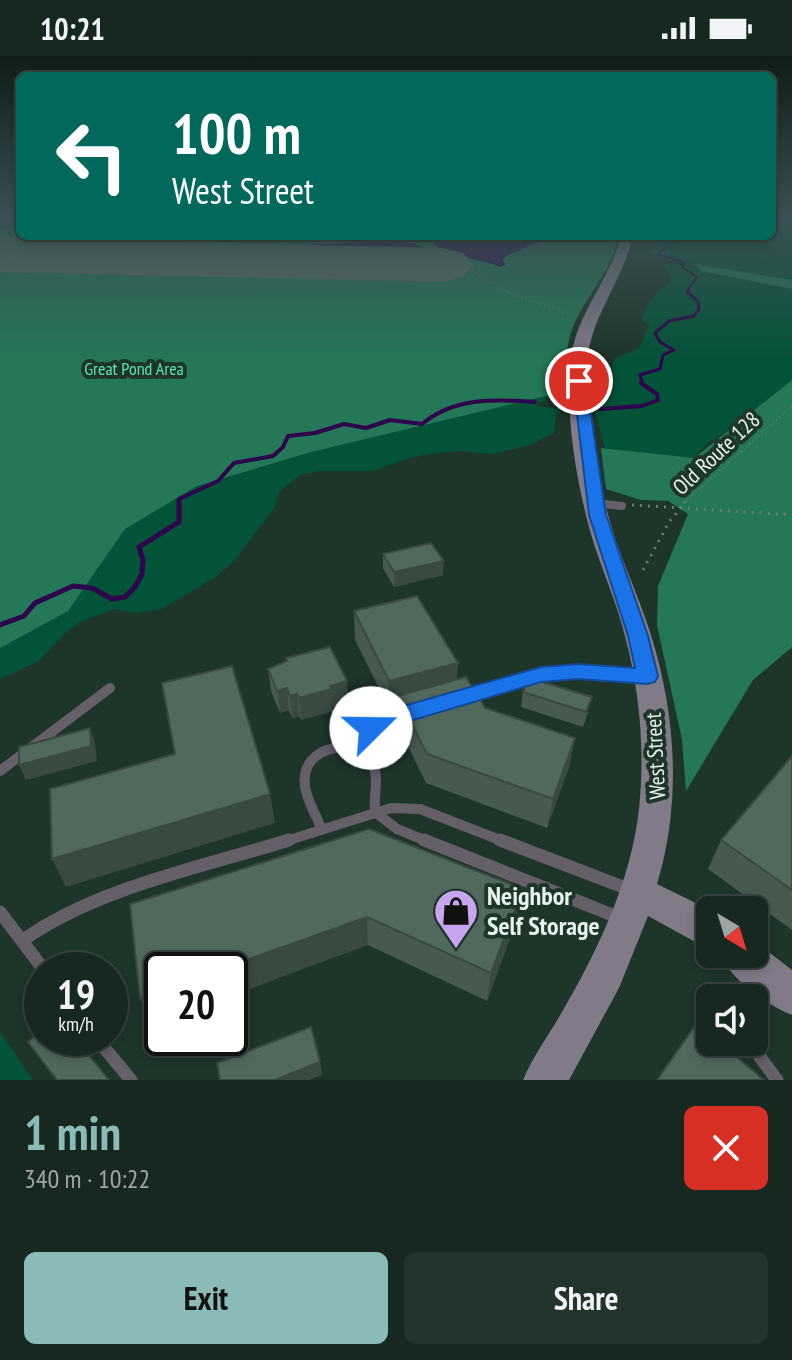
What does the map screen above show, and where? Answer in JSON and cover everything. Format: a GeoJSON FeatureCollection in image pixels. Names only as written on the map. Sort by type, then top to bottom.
{"type":"FeatureCollection","features":[{"type":"Feature","properties":{"kind":"main road","name":"West Street"},"geometry":{"type":"LineString","coordinates":[[545,1080],[592,999],[634,908],[652,844],[658,788],[658,742],[647,676],[582,406],[579,353],[588,319],[619,265]]}},
{"type":"Feature","properties":{"kind":"main road"},"geometry":{"type":"LineString","coordinates":[[634,908],[680,912],[696,923]]}},
{"type":"Feature","properties":{"kind":"lane"},"geometry":{"type":"LineString","coordinates":[[460,698],[553,673],[578,671],[647,676]]}},
{"type":"Feature","properties":{"kind":"lane"},"geometry":{"type":"LineString","coordinates":[[0,771],[110,688]]}},
{"type":"Feature","properties":{"kind":"lane"},"geometry":{"type":"LineString","coordinates":[[357,750],[376,723],[420,710]]}},
{"type":"Feature","properties":{"kind":"lane"},"geometry":{"type":"LineString","coordinates":[[321,828],[305,783],[308,766],[317,755],[330,749],[357,750],[368,757],[375,769],[375,812]]}},
{"type":"Feature","properties":{"kind":"lane"},"geometry":{"type":"LineString","coordinates":[[22,941],[51,920],[96,900],[391,808],[420,809],[634,908]]}},
{"type":"Feature","properties":{"kind":"lane"},"geometry":{"type":"LineString","coordinates":[[375,812],[404,833],[634,908]]}},
{"type":"Feature","properties":{"kind":"lane"},"geometry":{"type":"LineString","coordinates":[[0,912],[30,952]]}},
{"type":"Feature","properties":{"kind":"lane"},"geometry":{"type":"LineString","coordinates":[[111,1056],[131,1080]]}},
{"type":"Feature","properties":{"kind":"lane"},"geometry":{"type":"LineString","coordinates":[[760,1056],[777,1080]]}},
{"type":"Feature","properties":{"kind":"path"},"geometry":{"type":"LineString","coordinates":[[463,265],[511,294],[588,319]]}},
{"type":"Feature","properties":{"kind":"path","name":"Old Route 128"},"geometry":{"type":"LineString","coordinates":[[643,570],[679,509],[711,475],[792,406]]}},
{"type":"Feature","properties":{"kind":"path"},"geometry":{"type":"LineString","coordinates":[[608,504],[792,515]]}},
{"type":"Feature","properties":{"kind":"green space","name":"Great Pond Area"},"geometry":{"type":"Polygon","coordinates":[[[0,265],[609,265],[570,335],[567,391],[311,452],[197,486],[125,529],[68,611],[0,648],[0,265]]]}},
{"type":"Feature","properties":{"kind":"green space"},"geometry":{"type":"Polygon","coordinates":[[[662,265],[678,265],[792,285],[792,381],[753,415],[708,443],[694,458],[613,453],[605,448],[592,400],[606,386],[615,359],[639,348],[649,326],[642,320],[646,308],[672,280],[662,265]]]}},
{"type":"Feature","properties":{"kind":"green space"},"geometry":{"type":"Polygon","coordinates":[[[694,265],[792,280],[792,289],[702,271],[694,265]]]}},
{"type":"Feature","properties":{"kind":"green space"},"geometry":{"type":"Polygon","coordinates":[[[695,265],[792,265],[792,283],[695,265]]]}},
{"type":"Feature","properties":{"kind":"green space"},"geometry":{"type":"Polygon","coordinates":[[[0,285],[559,392],[574,403],[548,398],[536,406],[562,409],[556,415],[554,433],[530,445],[492,454],[437,453],[409,458],[373,471],[318,471],[300,475],[279,492],[274,508],[235,560],[216,577],[161,609],[137,613],[114,609],[80,622],[39,661],[0,679],[0,285]]]}},
{"type":"Feature","properties":{"kind":"green space"},"geometry":{"type":"Polygon","coordinates":[[[792,380],[792,647],[753,680],[686,791],[682,740],[657,625],[658,586],[688,514],[668,501],[641,500],[606,489],[601,448],[694,458],[792,380]]]}},
{"type":"Feature","properties":{"kind":"green space"},"geometry":{"type":"Polygon","coordinates":[[[0,1032],[33,1080],[0,1080],[0,1032]]]}},
{"type":"Feature","properties":{"kind":"building"},"geometry":{"type":"Polygon","coordinates":[[[431,543],[444,561],[394,572],[383,554],[431,543]]]}},
{"type":"Feature","properties":{"kind":"building"},"geometry":{"type":"Polygon","coordinates":[[[417,596],[458,663],[389,681],[354,611],[417,596]]]}},
{"type":"Feature","properties":{"kind":"building"},"geometry":{"type":"Polygon","coordinates":[[[330,647],[347,681],[330,686],[332,689],[299,698],[297,694],[290,696],[287,688],[277,691],[268,669],[287,661],[286,658],[330,647]]]}},
{"type":"Feature","properties":{"kind":"building"},"geometry":{"type":"Polygon","coordinates":[[[232,666],[270,794],[52,859],[50,789],[175,754],[162,683],[232,666]]]}},
{"type":"Feature","properties":{"kind":"building"},"geometry":{"type":"Polygon","coordinates":[[[466,677],[485,708],[575,738],[553,799],[427,754],[397,696],[466,677]]]}},
{"type":"Feature","properties":{"kind":"building"},"geometry":{"type":"Polygon","coordinates":[[[529,678],[592,697],[586,712],[523,692],[529,678]]]}},
{"type":"Feature","properties":{"kind":"building"},"geometry":{"type":"Polygon","coordinates":[[[90,728],[91,746],[19,765],[19,747],[90,728]]]}},
{"type":"Feature","properties":{"kind":"building"},"geometry":{"type":"Polygon","coordinates":[[[792,756],[792,890],[721,840],[792,756]]]}},
{"type":"Feature","properties":{"kind":"building"},"geometry":{"type":"Polygon","coordinates":[[[369,829],[523,889],[491,973],[367,917],[248,959],[248,952],[144,952],[144,997],[140,998],[130,904],[369,829]]]}},
{"type":"Feature","properties":{"kind":"building"},"geometry":{"type":"Polygon","coordinates":[[[696,1024],[696,1056],[736,1056],[764,1080],[657,1080],[696,1024]]]}},
{"type":"Feature","properties":{"kind":"building"},"geometry":{"type":"Polygon","coordinates":[[[311,1027],[320,1062],[275,1080],[220,1080],[217,1063],[235,1056],[248,1056],[248,1051],[311,1027]]]}},
{"type":"Feature","properties":{"kind":"building"},"geometry":{"type":"Polygon","coordinates":[[[39,1056],[90,1056],[109,1080],[57,1080],[39,1056]]]}},
{"type":"Feature","properties":{"kind":"waterway"},"geometry":{"type":"LineString","coordinates":[[682,265],[697,277],[687,292]]}},
{"type":"Feature","properties":{"kind":"waterway"},"geometry":{"type":"LineString","coordinates":[[643,384],[640,375],[660,369],[663,355],[674,350],[660,342],[655,333],[669,321],[694,316],[699,309],[698,301],[687,292]]}},
{"type":"Feature","properties":{"kind":"waterway"},"geometry":{"type":"LineString","coordinates":[[601,409],[642,406],[658,400],[657,394],[643,384]]}},
{"type":"Feature","properties":{"kind":"waterway"},"geometry":{"type":"LineString","coordinates":[[0,625],[24,616],[35,603],[73,586],[92,588],[112,599],[125,597],[142,574],[143,560],[139,547],[179,522],[179,499],[218,481],[234,463],[273,456],[283,447],[288,436],[315,433],[344,424],[366,428],[390,420],[422,424],[461,404],[505,400],[535,402]]}},
{"type":"Feature","properties":{"kind":"runway"},"geometry":{"type":"LineString","coordinates":[[434,265],[443,265]]}},
{"type":"Feature","properties":{"kind":"place","name":"Neighbor Self Storage"},"geometry":{"type":"Point","coordinates":[456,950]}},
{"type":"Feature","properties":{"kind":"route"},"geometry":{"type":"LineString","coordinates":[[371,728],[383,720],[541,675],[578,671],[647,676],[638,636],[597,515],[579,381]]}}]}
